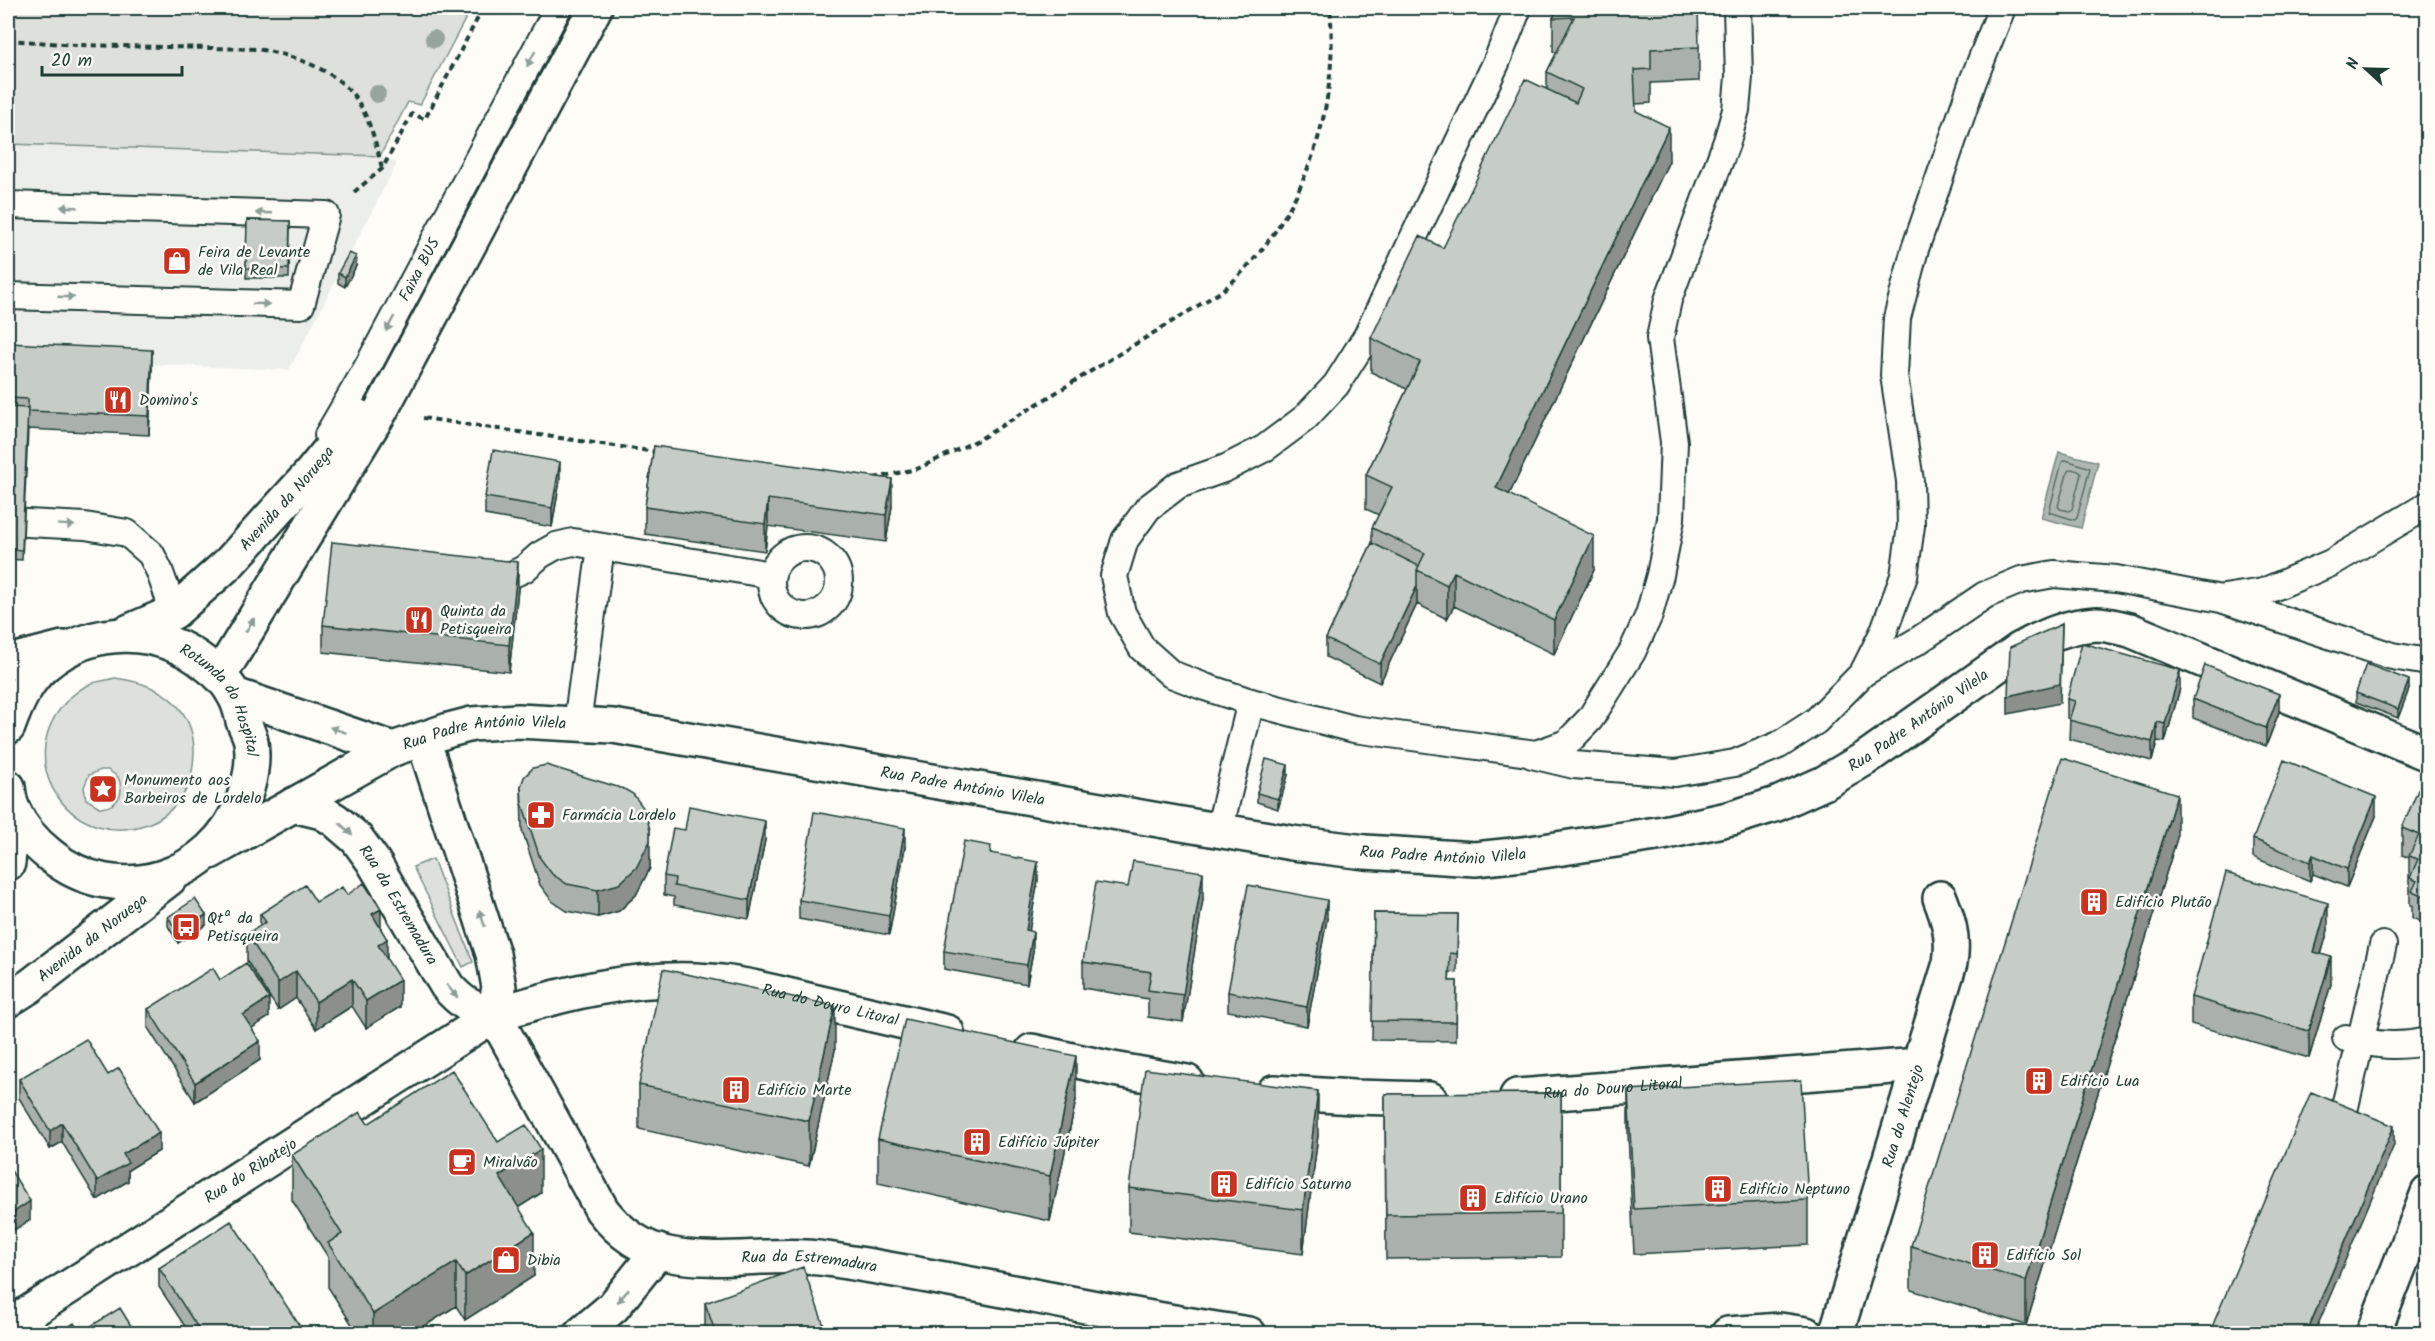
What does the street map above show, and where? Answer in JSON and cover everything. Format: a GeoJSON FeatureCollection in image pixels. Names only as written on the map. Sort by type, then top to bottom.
{"type":"FeatureCollection","features":[{"type":"Feature","properties":{"kind":"street","name":"Avenida da Noruega"},"geometry":{"type":"LineString","coordinates":[[227,685],[380,412],[595,8]]}},
{"type":"Feature","properties":{"kind":"street","name":"Avenida da Noruega"},"geometry":{"type":"LineString","coordinates":[[122,634],[174,612],[229,563],[267,524],[334,444],[423,329]]}},
{"type":"Feature","properties":{"kind":"street","name":"Rua Padre António Vilela"},"geometry":{"type":"LineString","coordinates":[[210,852],[408,744],[472,724],[538,721],[613,726],[1219,830],[1365,852],[1475,859],[1523,854],[1663,833],[1732,818],[1777,804],[1824,783],[1866,758],[2019,650],[2046,636],[2072,627],[2098,624],[2130,630],[2427,754]]}},
{"type":"Feature","properties":{"kind":"street","name":"Rotunda do Hospital"},"geometry":{"type":"LineString","coordinates":[[8,727],[20,696],[44,666],[76,645],[122,634],[158,638],[192,652],[227,685],[251,742],[250,782],[235,820],[210,852],[176,874],[138,883],[99,881],[64,867],[34,842],[9,807]]}},
{"type":"Feature","properties":{"kind":"street"},"geometry":{"type":"LineString","coordinates":[[8,662],[76,645]]}},
{"type":"Feature","properties":{"kind":"street","name":"Rua Padre António Vilela"},"geometry":{"type":"LineString","coordinates":[[227,685],[408,744]]}},
{"type":"Feature","properties":{"kind":"street"},"geometry":{"type":"LineString","coordinates":[[408,744],[493,954],[499,987],[494,1015]]}},
{"type":"Feature","properties":{"kind":"street","name":"Rua da Estremadura"},"geometry":{"type":"LineString","coordinates":[[293,805],[322,812],[357,839],[373,861],[447,986],[471,1008],[494,1015],[602,1210],[629,1238],[647,1248],[693,1257],[770,1255],[825,1258],[1249,1334]]}},
{"type":"Feature","properties":{"kind":"street"},"geometry":{"type":"LineString","coordinates":[[8,862],[9,807]]}},
{"type":"Feature","properties":{"kind":"street","name":"Avenida da Noruega"},"geometry":{"type":"LineString","coordinates":[[8,1000],[30,986],[176,874]]}},
{"type":"Feature","properties":{"kind":"street","name":"Rua do Alentejo"},"geometry":{"type":"LineString","coordinates":[[1836,1334],[1950,963],[1953,945],[1952,930],[1940,898]]}},
{"type":"Feature","properties":{"kind":"street","name":"Rua do Douro Litoral"},"geometry":{"type":"LineString","coordinates":[[494,1015],[561,996],[615,986],[664,980],[709,981],[756,988],[970,1037]]}},
{"type":"Feature","properties":{"kind":"street","name":"Rua do Ribatejo"},"geometry":{"type":"LineString","coordinates":[[8,1326],[494,1015]]}},
{"type":"Feature","properties":{"kind":"street","name":"Rua do Douro Litoral"},"geometry":{"type":"LineString","coordinates":[[1004,1045],[1113,1069],[1227,1087],[1353,1097],[1475,1098],[1919,1065]]}},
{"type":"Feature","properties":{"kind":"street"},"geometry":{"type":"LineString","coordinates":[[2373,1334],[2427,1193]]}},
{"type":"Feature","properties":{"kind":"street"},"geometry":{"type":"LineString","coordinates":[[581,1334],[613,1307],[658,1251]]}},
{"type":"Feature","properties":{"kind":"street"},"geometry":{"type":"LineString","coordinates":[[1728,1334],[1788,1332]]}},
{"type":"Feature","properties":{"kind":"lane","name":"Faixa BUS"},"geometry":{"type":"LineString","coordinates":[[267,524],[328,436],[367,368],[558,8]]}},
{"type":"Feature","properties":{"kind":"lane"},"geometry":{"type":"LineString","coordinates":[[1518,8],[1496,63],[1367,336],[1336,385],[1305,418],[1265,448],[1226,468],[1178,485],[1148,508],[1125,540],[1114,576],[1122,613],[1142,648],[1171,674],[1251,702],[1354,729],[1536,754],[1567,743],[1590,719],[1632,652],[1649,615],[1660,575],[1671,519],[1674,442],[1660,338],[1668,300],[1727,141],[1736,110],[1739,77],[1737,8]]}},
{"type":"Feature","properties":{"kind":"lane"},"geometry":{"type":"LineString","coordinates":[[1863,673],[1883,633],[1904,576],[1911,526],[1910,481],[1894,375],[1897,318],[1914,249],[1973,81],[2002,8]]}},
{"type":"Feature","properties":{"kind":"lane"},"geometry":{"type":"LineString","coordinates":[[8,205],[326,215],[301,305],[8,296]]}},
{"type":"Feature","properties":{"kind":"lane"},"geometry":{"type":"LineString","coordinates":[[2221,599],[2263,592],[2331,563],[2427,505]]}},
{"type":"Feature","properties":{"kind":"lane"},"geometry":{"type":"LineString","coordinates":[[8,522],[93,527],[127,533],[151,554],[174,612]]}},
{"type":"Feature","properties":{"kind":"lane"},"geometry":{"type":"LineString","coordinates":[[462,573],[497,577],[511,575],[525,569],[540,555],[555,546],[573,542],[771,575]]}},
{"type":"Feature","properties":{"kind":"lane"},"geometry":{"type":"LineString","coordinates":[[577,724],[601,547]]}},
{"type":"Feature","properties":{"kind":"lane"},"geometry":{"type":"LineString","coordinates":[[1514,750],[1574,765],[1626,770],[1675,772],[1735,763],[1779,745],[1816,721],[1863,673],[1919,640],[1985,595],[2021,580],[2054,574],[2116,579],[2221,599],[2392,656],[2427,662]]}},
{"type":"Feature","properties":{"kind":"lane"},"geometry":{"type":"LineString","coordinates":[[1219,830],[1251,702]]}},
{"type":"Feature","properties":{"kind":"lane"},"geometry":{"type":"LineString","coordinates":[[2343,1114],[2353,1040],[2383,945]]}},
{"type":"Feature","properties":{"kind":"lane"},"geometry":{"type":"LineString","coordinates":[[2353,1040],[2400,1046],[2427,1041]]}},
{"type":"Feature","properties":{"kind":"path"},"geometry":{"type":"LineString","coordinates":[[326,215],[382,169],[412,114],[425,119],[483,8]]}},
{"type":"Feature","properties":{"kind":"path"},"geometry":{"type":"LineString","coordinates":[[864,478],[917,469],[980,439],[1222,291],[1240,276],[1284,220],[1311,164],[1323,117],[1328,85],[1330,8]]}},
{"type":"Feature","properties":{"kind":"path"},"geometry":{"type":"LineString","coordinates":[[8,40],[76,45],[256,49],[285,53],[334,78],[357,99],[376,142],[382,169]]}},
{"type":"Feature","properties":{"kind":"path"},"geometry":{"type":"LineString","coordinates":[[380,412],[658,452]]}},
{"type":"Feature","properties":{"kind":"shaded area"},"geometry":{"type":"Polygon","coordinates":[[[8,8],[471,8],[420,105],[408,102],[380,156],[8,144],[8,8]]]}},
{"type":"Feature","properties":{"kind":"shaded area","name":"Feira de Levante de Vila Real"},"geometry":{"type":"Polygon","coordinates":[[[8,144],[380,156],[397,163],[289,370],[8,358],[8,144]]]}},
{"type":"Feature","properties":{"kind":"shaded area"},"geometry":{"type":"Polygon","coordinates":[[[115,678],[153,688],[168,697],[188,722],[193,738],[194,756],[189,784],[170,811],[150,823],[122,829],[97,826],[75,815],[59,798],[48,777],[44,753],[49,728],[64,704],[85,687],[115,678]],[[108,770],[89,775],[84,787],[86,799],[101,808],[116,802],[121,788],[118,777],[108,770]]]}},
{"type":"Feature","properties":{"kind":"shaded area"},"geometry":{"type":"Polygon","coordinates":[[[433,859],[473,962],[463,967],[413,867],[433,859]]]}},
{"type":"Feature","properties":{"kind":"water"},"geometry":{"type":"Polygon","coordinates":[[[2059,452],[2098,462],[2081,528],[2041,518],[2059,452]]]}},
{"type":"Feature","properties":{"kind":"building"},"geometry":{"type":"Polygon","coordinates":[[[1558,8],[1698,8],[1699,47],[1651,49],[1651,69],[1634,70],[1636,111],[1669,127],[1496,488],[1594,536],[1554,620],[1454,572],[1447,585],[1417,570],[1425,553],[1372,528],[1392,487],[1366,475],[1420,362],[1371,338],[1420,236],[1443,248],[1525,79],[1576,103],[1582,89],[1547,72],[1574,17],[1553,18],[1558,8]]]}},
{"type":"Feature","properties":{"kind":"building"},"geometry":{"type":"Polygon","coordinates":[[[247,220],[290,221],[289,269],[246,268],[247,220]]]}},
{"type":"Feature","properties":{"kind":"building"},"geometry":{"type":"Polygon","coordinates":[[[349,253],[356,256],[345,277],[338,273],[349,253]]]}},
{"type":"Feature","properties":{"kind":"building"},"geometry":{"type":"Polygon","coordinates":[[[8,343],[152,350],[149,416],[28,411],[28,399],[8,398],[8,343]]]}},
{"type":"Feature","properties":{"kind":"building"},"geometry":{"type":"Polygon","coordinates":[[[8,407],[28,408],[22,550],[8,549],[8,407]]]}},
{"type":"Feature","properties":{"kind":"building"},"geometry":{"type":"Polygon","coordinates":[[[654,446],[892,479],[886,515],[768,499],[765,524],[645,507],[654,446]]]}},
{"type":"Feature","properties":{"kind":"building"},"geometry":{"type":"Polygon","coordinates":[[[493,450],[560,462],[552,508],[485,497],[493,450]]]}},
{"type":"Feature","properties":{"kind":"building"},"geometry":{"type":"Polygon","coordinates":[[[332,542],[518,562],[509,645],[323,625],[332,542]]]}},
{"type":"Feature","properties":{"kind":"building"},"geometry":{"type":"Polygon","coordinates":[[[1372,543],[1419,566],[1417,586],[1380,664],[1326,639],[1372,543]]]}},
{"type":"Feature","properties":{"kind":"building"},"geometry":{"type":"Polygon","coordinates":[[[2062,624],[2060,684],[2008,696],[2010,647],[2062,624]]]}},
{"type":"Feature","properties":{"kind":"building"},"geometry":{"type":"Polygon","coordinates":[[[2082,643],[2180,670],[2165,724],[2157,722],[2152,742],[2069,720],[2075,701],[2067,699],[2082,643]]]}},
{"type":"Feature","properties":{"kind":"building"},"geometry":{"type":"Polygon","coordinates":[[[2366,664],[2409,680],[2398,709],[2356,693],[2366,664]]]}},
{"type":"Feature","properties":{"kind":"building"},"geometry":{"type":"Polygon","coordinates":[[[2205,665],[2279,694],[2266,728],[2193,699],[2205,665]]]}},
{"type":"Feature","properties":{"kind":"building"},"geometry":{"type":"Polygon","coordinates":[[[2062,758],[2177,794],[2026,1281],[1911,1246],[2062,758]]]}},
{"type":"Feature","properties":{"kind":"building"},"geometry":{"type":"Polygon","coordinates":[[[1266,759],[1288,765],[1278,799],[1257,793],[1266,759]]]}},
{"type":"Feature","properties":{"kind":"building"},"geometry":{"type":"Polygon","coordinates":[[[2284,760],[2376,797],[2347,869],[2313,855],[2310,862],[2253,839],[2284,760]]]}},
{"type":"Feature","properties":{"kind":"building"},"geometry":{"type":"Polygon","coordinates":[[[546,765],[624,789],[633,794],[645,810],[650,841],[636,868],[619,884],[598,890],[567,884],[552,874],[540,858],[522,803],[521,786],[524,777],[533,768],[546,765]]]}},
{"type":"Feature","properties":{"kind":"building"},"geometry":{"type":"Polygon","coordinates":[[[2424,776],[2427,778],[2427,897],[2412,891],[2417,881],[2410,878],[2418,859],[2409,856],[2419,835],[2402,828],[2424,776]]]}},
{"type":"Feature","properties":{"kind":"building"},"geometry":{"type":"Polygon","coordinates":[[[689,806],[765,821],[749,900],[674,886],[675,878],[664,876],[673,828],[685,830],[689,806]]]}},
{"type":"Feature","properties":{"kind":"building"},"geometry":{"type":"Polygon","coordinates":[[[814,812],[905,828],[889,916],[799,900],[814,812]]]}},
{"type":"Feature","properties":{"kind":"building"},"geometry":{"type":"Polygon","coordinates":[[[964,841],[991,846],[990,853],[1038,862],[1026,930],[1033,932],[1027,965],[944,951],[964,841]]]}},
{"type":"Feature","properties":{"kind":"building"},"geometry":{"type":"Polygon","coordinates":[[[1133,861],[1203,872],[1183,995],[1148,990],[1151,972],[1083,962],[1096,882],[1128,887],[1133,861]]]}},
{"type":"Feature","properties":{"kind":"building"},"geometry":{"type":"Polygon","coordinates":[[[2226,873],[2328,903],[2314,952],[2331,957],[2309,1031],[2191,997],[2226,873]]]}},
{"type":"Feature","properties":{"kind":"building"},"geometry":{"type":"Polygon","coordinates":[[[364,883],[381,909],[372,914],[387,939],[378,945],[400,980],[366,1001],[352,979],[316,1002],[296,971],[278,983],[247,934],[266,922],[260,914],[305,885],[316,902],[342,887],[347,895],[364,883]]]}},
{"type":"Feature","properties":{"kind":"building"},"geometry":{"type":"Polygon","coordinates":[[[1248,885],[1327,900],[1307,1007],[1228,992],[1248,885]]]}},
{"type":"Feature","properties":{"kind":"building"},"geometry":{"type":"Polygon","coordinates":[[[195,899],[206,915],[178,933],[168,917],[195,899]]]}},
{"type":"Feature","properties":{"kind":"building"},"geometry":{"type":"Polygon","coordinates":[[[1374,913],[1458,914],[1457,954],[1450,953],[1449,981],[1457,981],[1456,1022],[1372,1021],[1374,913]]]}},
{"type":"Feature","properties":{"kind":"building"},"geometry":{"type":"Polygon","coordinates":[[[246,963],[269,998],[243,1015],[260,1041],[195,1083],[148,1009],[213,968],[220,980],[246,963]]]}},
{"type":"Feature","properties":{"kind":"building"},"geometry":{"type":"Polygon","coordinates":[[[663,969],[835,1006],[809,1121],[639,1085],[663,969]]]}},
{"type":"Feature","properties":{"kind":"building","name":"Edifício Júpiter"},"geometry":{"type":"Polygon","coordinates":[[[905,1019],[1076,1056],[1050,1176],[878,1139],[905,1019]]]}},
{"type":"Feature","properties":{"kind":"building"},"geometry":{"type":"Polygon","coordinates":[[[86,1039],[108,1075],[119,1068],[159,1133],[123,1154],[128,1163],[97,1181],[62,1123],[50,1131],[19,1079],[86,1039]]]}},
{"type":"Feature","properties":{"kind":"building","name":"Edifício Saturno"},"geometry":{"type":"Polygon","coordinates":[[[1145,1069],[1318,1091],[1303,1210],[1129,1188],[1145,1069]]]}},
{"type":"Feature","properties":{"kind":"building"},"geometry":{"type":"Polygon","coordinates":[[[452,1070],[498,1142],[526,1125],[541,1149],[499,1176],[534,1232],[465,1276],[456,1262],[373,1314],[328,1243],[342,1234],[292,1155],[360,1112],[368,1124],[452,1070]]]}},
{"type":"Feature","properties":{"kind":"building","name":"Edifício Neptuno"},"geometry":{"type":"Polygon","coordinates":[[[1801,1080],[1808,1200],[1634,1209],[1628,1090],[1801,1080]]]}},
{"type":"Feature","properties":{"kind":"building"},"geometry":{"type":"Polygon","coordinates":[[[2311,1092],[2394,1126],[2306,1334],[2209,1334],[2311,1092]]]}},
{"type":"Feature","properties":{"kind":"building","name":"Edifício Urano"},"geometry":{"type":"Polygon","coordinates":[[[1561,1093],[1561,1213],[1386,1215],[1385,1094],[1561,1093]]]}},
{"type":"Feature","properties":{"kind":"building"},"geometry":{"type":"Polygon","coordinates":[[[8,1166],[30,1201],[8,1216],[8,1166]]]}},
{"type":"Feature","properties":{"kind":"building"},"geometry":{"type":"Polygon","coordinates":[[[231,1221],[305,1334],[202,1334],[159,1268],[231,1221]]]}},
{"type":"Feature","properties":{"kind":"building"},"geometry":{"type":"Polygon","coordinates":[[[803,1267],[827,1334],[716,1334],[705,1303],[803,1267]]]}},
{"type":"Feature","properties":{"kind":"building"},"geometry":{"type":"Polygon","coordinates":[[[120,1308],[136,1334],[57,1334],[74,1323],[80,1333],[120,1308]]]}},
{"type":"Feature","properties":{"kind":"place","name":"Feira de Levante de Vila Real"},"geometry":{"type":"Point","coordinates":[177,261]}},
{"type":"Feature","properties":{"kind":"place","name":"Domino's"},"geometry":{"type":"Point","coordinates":[118,400]}},
{"type":"Feature","properties":{"kind":"place","name":"Quinta da Petisqueira"},"geometry":{"type":"Point","coordinates":[419,620]}},
{"type":"Feature","properties":{"kind":"place","name":"Monumento aos Barbeiros de Lordelo"},"geometry":{"type":"Point","coordinates":[103,789]}},
{"type":"Feature","properties":{"kind":"place","name":"Farmácia Lordelo"},"geometry":{"type":"Point","coordinates":[541,815]}},
{"type":"Feature","properties":{"kind":"place","name":"Edifício Plutão"},"geometry":{"type":"Point","coordinates":[2094,902]}},
{"type":"Feature","properties":{"kind":"place","name":"Qtª da Petisqueira"},"geometry":{"type":"Point","coordinates":[186,927]}},
{"type":"Feature","properties":{"kind":"place","name":"Edifício Lua"},"geometry":{"type":"Point","coordinates":[2039,1081]}},
{"type":"Feature","properties":{"kind":"place","name":"Edifício Marte"},"geometry":{"type":"Point","coordinates":[736,1090]}},
{"type":"Feature","properties":{"kind":"place","name":"Edifício Júpiter"},"geometry":{"type":"Point","coordinates":[977,1142]}},
{"type":"Feature","properties":{"kind":"place","name":"Miralvão"},"geometry":{"type":"Point","coordinates":[462,1162]}},
{"type":"Feature","properties":{"kind":"place","name":"Edifício Saturno"},"geometry":{"type":"Point","coordinates":[1224,1184]}},
{"type":"Feature","properties":{"kind":"place","name":"Edifício Neptuno"},"geometry":{"type":"Point","coordinates":[1718,1189]}},
{"type":"Feature","properties":{"kind":"place","name":"Edifício Urano"},"geometry":{"type":"Point","coordinates":[1473,1198]}},
{"type":"Feature","properties":{"kind":"place","name":"Edifício Sol"},"geometry":{"type":"Point","coordinates":[1985,1255]}},
{"type":"Feature","properties":{"kind":"place","name":"Dibia"},"geometry":{"type":"Point","coordinates":[506,1260]}}]}
